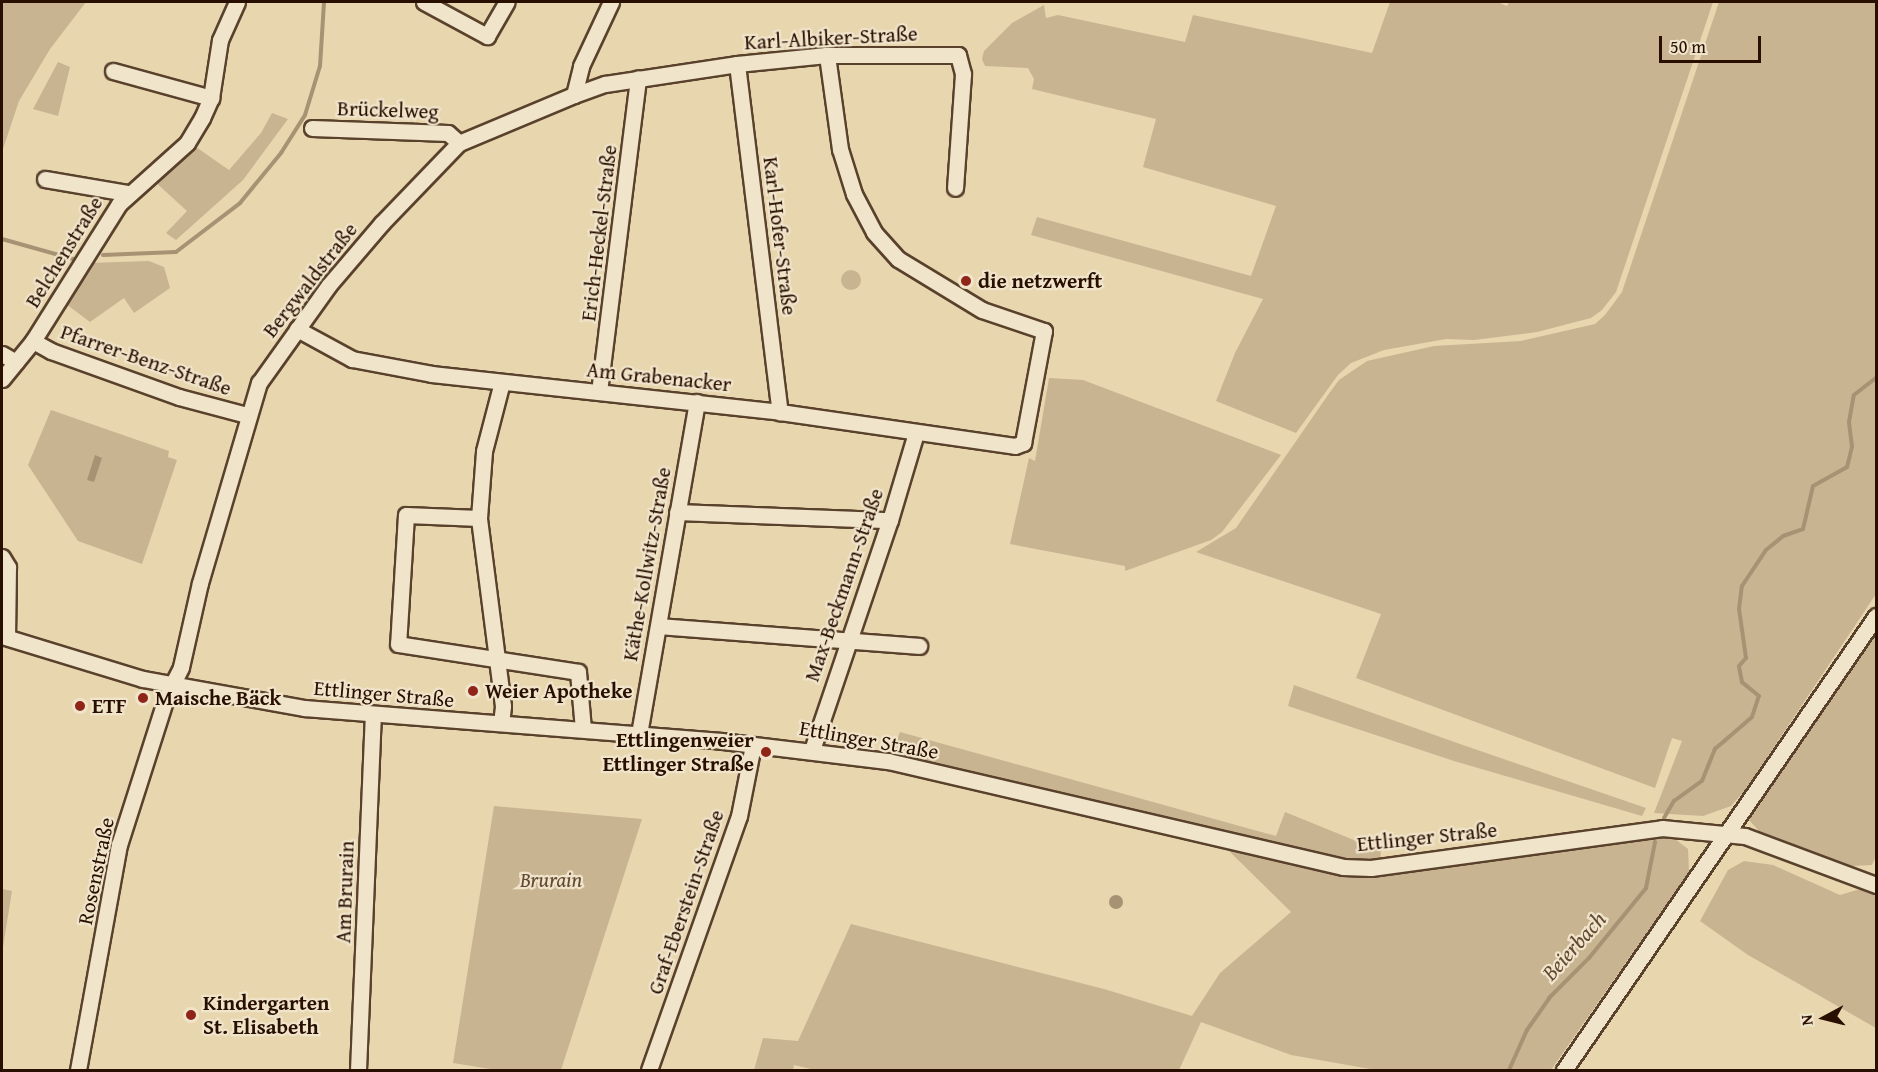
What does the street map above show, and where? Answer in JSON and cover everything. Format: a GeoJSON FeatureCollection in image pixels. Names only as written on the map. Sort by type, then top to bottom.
{"type":"FeatureCollection","features":[{"type":"Feature","properties":{"kind":"street","name":"Belchenstraße"},"geometry":{"type":"LineString","coordinates":[[2,379],[33,341],[127,193],[186,143],[211,98],[220,40],[237,2]]}},
{"type":"Feature","properties":{"kind":"street"},"geometry":{"type":"LineString","coordinates":[[424,2],[487,36],[507,2]]}},
{"type":"Feature","properties":{"kind":"street"},"geometry":{"type":"LineString","coordinates":[[574,95],[581,66],[611,2]]}},
{"type":"Feature","properties":{"kind":"street","name":"Karl-Albiker-Straße"},"geometry":{"type":"LineString","coordinates":[[574,95],[638,78],[737,64],[827,55],[958,55],[963,74],[955,188]]}},
{"type":"Feature","properties":{"kind":"street","name":"Am Grabenacker"},"geometry":{"type":"LineString","coordinates":[[297,329],[352,359],[432,374],[780,412],[1015,446],[1023,443],[1044,331],[982,309],[898,259],[874,232],[854,194],[840,149],[827,55]]}},
{"type":"Feature","properties":{"kind":"street","name":"Karl-Hofer-Straße"},"geometry":{"type":"LineString","coordinates":[[737,64],[780,412]]}},
{"type":"Feature","properties":{"kind":"street"},"geometry":{"type":"LineString","coordinates":[[113,71],[211,98]]}},
{"type":"Feature","properties":{"kind":"street","name":"Erich-Heckel-Straße"},"geometry":{"type":"LineString","coordinates":[[599,392],[624,213],[638,78]]}},
{"type":"Feature","properties":{"kind":"street","name":"Bergwaldstraße"},"geometry":{"type":"LineString","coordinates":[[173,684],[181,667],[247,415],[259,383],[297,329],[382,223],[459,143],[574,95]]}},
{"type":"Feature","properties":{"kind":"street","name":"Brückelweg"},"geometry":{"type":"LineString","coordinates":[[312,128],[448,133],[459,143]]}},
{"type":"Feature","properties":{"kind":"street","name":"Belchenstraße"},"geometry":{"type":"LineString","coordinates":[[45,179],[127,193]]}},
{"type":"Feature","properties":{"kind":"street","name":"Pfarrer-Benz-Straße"},"geometry":{"type":"LineString","coordinates":[[33,341],[51,351],[179,397],[247,415]]}},
{"type":"Feature","properties":{"kind":"street"},"geometry":{"type":"LineString","coordinates":[[2,354],[16,362]]}},
{"type":"Feature","properties":{"kind":"street"},"geometry":{"type":"LineString","coordinates":[[501,723],[497,661],[479,518],[484,451],[502,382]]}},
{"type":"Feature","properties":{"kind":"street","name":"Käthe-Kollwitz-Straße"},"geometry":{"type":"LineString","coordinates":[[639,734],[697,402]]}},
{"type":"Feature","properties":{"kind":"street","name":"Max-Beckmann-Straße"},"geometry":{"type":"LineString","coordinates":[[812,750],[890,520],[916,433]]}},
{"type":"Feature","properties":{"kind":"street"},"geometry":{"type":"LineString","coordinates":[[677,512],[890,520]]}},
{"type":"Feature","properties":{"kind":"street"},"geometry":{"type":"LineString","coordinates":[[479,518],[406,515],[398,638],[403,647],[578,672],[583,729]]}},
{"type":"Feature","properties":{"kind":"street"},"geometry":{"type":"LineString","coordinates":[[2,557],[8,567],[4,636]]}},
{"type":"Feature","properties":{"kind":"street"},"geometry":{"type":"LineString","coordinates":[[1564,1071],[1876,616]]}},
{"type":"Feature","properties":{"kind":"street"},"geometry":{"type":"LineString","coordinates":[[659,626],[919,646]]}},
{"type":"Feature","properties":{"kind":"street","name":"Ettlinger Straße"},"geometry":{"type":"LineString","coordinates":[[4,636],[173,684],[304,708],[373,715],[583,729],[812,750],[906,764],[1343,867],[1371,868],[1662,828],[1745,836],[1876,885]]}},
{"type":"Feature","properties":{"kind":"street","name":"Rosenstraße"},"geometry":{"type":"LineString","coordinates":[[78,1071],[120,845],[173,684]]}},
{"type":"Feature","properties":{"kind":"street","name":"Am Brurain"},"geometry":{"type":"LineString","coordinates":[[358,1071],[373,715]]}},
{"type":"Feature","properties":{"kind":"street","name":"Graf-Eberstein-Straße"},"geometry":{"type":"LineString","coordinates":[[649,1071],[732,838],[753,745]]}},
{"type":"Feature","properties":{"kind":"green space"},"geometry":{"type":"Polygon","coordinates":[[[2,2],[86,2],[50,49],[19,101],[2,152],[2,2]]]}},
{"type":"Feature","properties":{"kind":"green space"},"geometry":{"type":"Polygon","coordinates":[[[1390,2],[1497,2],[1507,6],[1509,2],[1713,2],[1616,292],[1602,310],[1591,318],[1537,332],[1474,340],[1446,339],[1384,350],[1351,363],[1338,375],[1296,433],[1216,401],[1235,353],[1263,299],[1031,235],[1037,217],[1251,276],[1276,206],[1143,167],[1156,119],[1032,89],[1034,79],[1028,68],[985,66],[982,59],[984,51],[1012,23],[1044,5],[1046,18],[1058,15],[1185,42],[1193,15],[1372,53],[1390,2]]]}},
{"type":"Feature","properties":{"kind":"green space"},"geometry":{"type":"Polygon","coordinates":[[[1719,2],[1876,2],[1876,594],[1746,789],[1731,806],[1703,816],[1654,813],[1682,741],[1672,738],[1655,788],[1356,678],[1381,614],[1196,552],[1236,528],[1339,380],[1367,361],[1434,346],[1521,341],[1595,324],[1605,315],[1622,292],[1719,2]]]}},
{"type":"Feature","properties":{"kind":"green space"},"geometry":{"type":"Polygon","coordinates":[[[58,62],[70,67],[58,116],[33,109],[58,62]]]}},
{"type":"Feature","properties":{"kind":"green space"},"geometry":{"type":"Polygon","coordinates":[[[272,113],[288,119],[243,180],[176,240],[166,233],[187,211],[152,179],[193,145],[229,170],[261,133],[272,113]]]}},
{"type":"Feature","properties":{"kind":"green space"},"geometry":{"type":"Polygon","coordinates":[[[149,261],[164,267],[170,288],[134,313],[124,298],[90,322],[62,301],[89,263],[149,261]]]}},
{"type":"Feature","properties":{"kind":"green space"},"geometry":{"type":"Polygon","coordinates":[[[847,270],[855,270],[861,276],[861,284],[855,290],[847,290],[841,284],[841,276],[847,270]]]}},
{"type":"Feature","properties":{"kind":"green space"},"geometry":{"type":"Polygon","coordinates":[[[1049,378],[1083,380],[1281,455],[1222,532],[1211,540],[1125,571],[1125,566],[1010,544],[1029,458],[1035,461],[1049,378]]]}},
{"type":"Feature","properties":{"kind":"green space"},"geometry":{"type":"Polygon","coordinates":[[[51,410],[169,451],[168,457],[177,460],[142,564],[78,541],[28,465],[51,410]]]}},
{"type":"Feature","properties":{"kind":"green space"},"geometry":{"type":"Polygon","coordinates":[[[1876,633],[1876,856],[1872,865],[1852,866],[1759,831],[1749,820],[1876,633]]]}},
{"type":"Feature","properties":{"kind":"green space"},"geometry":{"type":"Polygon","coordinates":[[[1294,685],[1646,808],[1642,816],[1454,761],[1288,706],[1294,685]]]}},
{"type":"Feature","properties":{"kind":"green space"},"geometry":{"type":"Polygon","coordinates":[[[900,732],[1276,836],[1285,812],[1381,851],[1380,859],[1345,860],[892,753],[900,732]]]}},
{"type":"Feature","properties":{"kind":"green space","name":"Brurain"},"geometry":{"type":"Polygon","coordinates":[[[494,806],[642,819],[561,1070],[497,1070],[453,1063],[494,806]]]}},
{"type":"Feature","properties":{"kind":"green space"},"geometry":{"type":"Polygon","coordinates":[[[1637,835],[1675,839],[1688,849],[1689,872],[1551,1070],[1376,1070],[1291,1055],[1201,1022],[1179,1070],[815,1070],[794,1065],[793,1070],[754,1070],[763,1038],[798,1041],[851,924],[1104,989],[1192,1016],[1220,973],[1291,912],[1227,849],[1330,871],[1637,835]]]}},
{"type":"Feature","properties":{"kind":"green space"},"geometry":{"type":"Polygon","coordinates":[[[1744,861],[1773,865],[1840,895],[1867,887],[1876,891],[1876,1028],[1748,955],[1700,921],[1728,870],[1744,861]]]}},
{"type":"Feature","properties":{"kind":"green space"},"geometry":{"type":"Polygon","coordinates":[[[2,889],[12,891],[2,953],[2,889]]]}},
{"type":"Feature","properties":{"kind":"shaded area"},"geometry":{"type":"Polygon","coordinates":[[[95,455],[102,458],[94,482],[87,480],[95,455]]]}},
{"type":"Feature","properties":{"kind":"shaded area"},"geometry":{"type":"Polygon","coordinates":[[[1116,895],[1121,897],[1123,902],[1121,907],[1116,909],[1111,907],[1109,902],[1111,897],[1116,895]]]}},
{"type":"Feature","properties":{"kind":"waterway"},"geometry":{"type":"LineString","coordinates":[[103,255],[176,252],[240,203],[281,153],[305,115],[320,66],[324,2]]}},
{"type":"Feature","properties":{"kind":"waterway"},"geometry":{"type":"LineString","coordinates":[[2,239],[73,259]]}},
{"type":"Feature","properties":{"kind":"waterway","name":"Beierbach"},"geometry":{"type":"LineString","coordinates":[[1664,818],[1674,801],[1702,781],[1715,749],[1752,717],[1759,696],[1742,682],[1739,666],[1746,658],[1739,609],[1742,586],[1766,550],[1783,536],[1803,529],[1813,486],[1847,467],[1852,447],[1849,422],[1854,395],[1876,378]]}},
{"type":"Feature","properties":{"kind":"waterway","name":"Beierbach"},"geometry":{"type":"LineString","coordinates":[[1509,1070],[1527,1030],[1549,998],[1589,958],[1646,888],[1655,842]]}},
{"type":"Feature","properties":{"kind":"place","name":"die netzwerft"},"geometry":{"type":"Point","coordinates":[966,281]}},
{"type":"Feature","properties":{"kind":"place","name":"Weier Apotheke"},"geometry":{"type":"Point","coordinates":[473,691]}},
{"type":"Feature","properties":{"kind":"place","name":"Maische Bäck"},"geometry":{"type":"Point","coordinates":[143,698]}},
{"type":"Feature","properties":{"kind":"place","name":"ETF"},"geometry":{"type":"Point","coordinates":[80,706]}},
{"type":"Feature","properties":{"kind":"place","name":"Ettlingenweier Ettlinger Straße"},"geometry":{"type":"Point","coordinates":[766,752]}},
{"type":"Feature","properties":{"kind":"place","name":"Kindergarten St. Elisabeth"},"geometry":{"type":"Point","coordinates":[191,1015]}}]}
